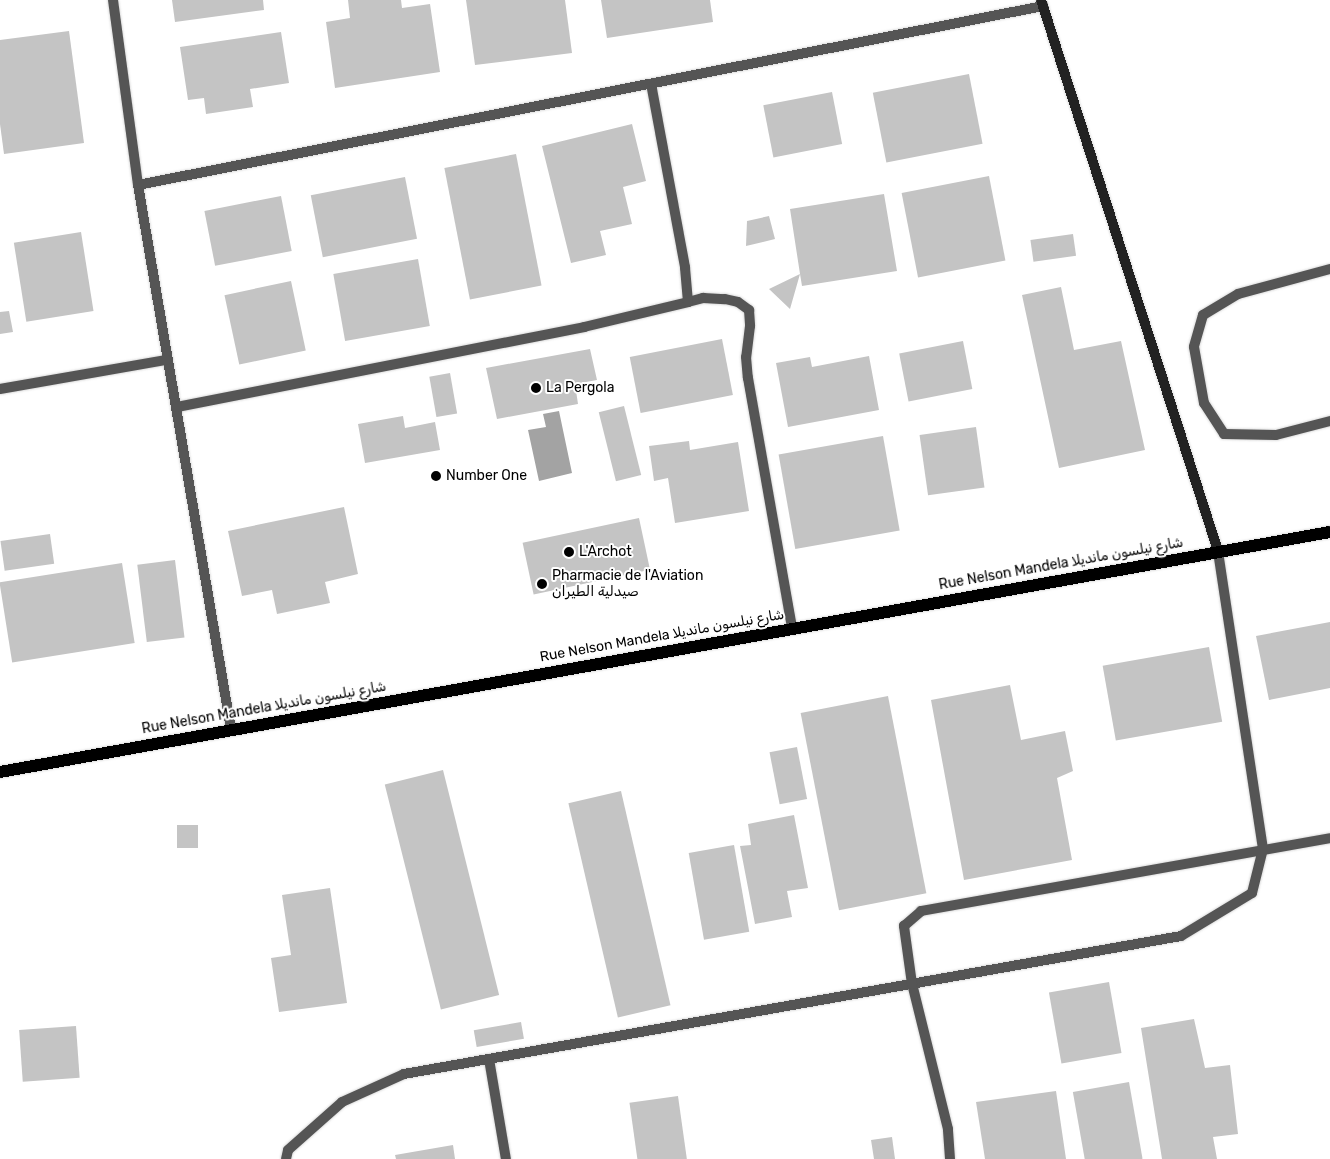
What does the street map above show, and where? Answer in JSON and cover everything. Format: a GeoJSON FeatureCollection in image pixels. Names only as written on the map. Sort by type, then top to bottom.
{"type":"FeatureCollection","features":[{"type":"Feature","properties":{"kind":"main road","name":"Rue Nelson Mandela شارع نيلسون مانديلا"},"geometry":{"type":"LineString","coordinates":[[0,772],[1330,532]]}},
{"type":"Feature","properties":{"kind":"street"},"geometry":{"type":"LineString","coordinates":[[113,0],[138,185],[232,729]]}},
{"type":"Feature","properties":{"kind":"street"},"geometry":{"type":"LineString","coordinates":[[138,185],[651,84],[1042,3],[1218,551],[1263,849],[1252,893],[1180,936],[404,1074],[342,1102],[288,1150],[286,1159]]}},
{"type":"Feature","properties":{"kind":"street"},"geometry":{"type":"LineString","coordinates":[[651,84],[685,266],[688,302]]}},
{"type":"Feature","properties":{"kind":"street"},"geometry":{"type":"LineString","coordinates":[[1330,269],[1238,294],[1203,315],[1194,347],[1204,404],[1224,434],[1276,436],[1330,422]]}},
{"type":"Feature","properties":{"kind":"street"},"geometry":{"type":"LineString","coordinates":[[177,407],[584,327],[703,298],[725,299],[738,302],[749,310],[750,326],[746,357],[748,378],[792,628]]}},
{"type":"Feature","properties":{"kind":"street"},"geometry":{"type":"LineString","coordinates":[[0,389],[167,360]]}},
{"type":"Feature","properties":{"kind":"street"},"geometry":{"type":"LineString","coordinates":[[950,1159],[948,1129],[912,984],[904,926],[921,911],[1330,838]]}},
{"type":"Feature","properties":{"kind":"street"},"geometry":{"type":"LineString","coordinates":[[488,1059],[506,1159]]}},
{"type":"Feature","properties":{"kind":"shaded area"},"geometry":{"type":"Polygon","coordinates":[[[559,411],[572,473],[539,481],[528,430],[546,427],[543,414],[559,411]]]}},
{"type":"Feature","properties":{"kind":"building"},"geometry":{"type":"Polygon","coordinates":[[[172,0],[263,0],[264,10],[175,22],[172,0]]]}},
{"type":"Feature","properties":{"kind":"building"},"geometry":{"type":"Polygon","coordinates":[[[348,0],[401,0],[402,8],[430,4],[440,72],[335,88],[326,22],[350,18],[348,0]]]}},
{"type":"Feature","properties":{"kind":"building"},"geometry":{"type":"Polygon","coordinates":[[[466,0],[565,0],[572,53],[475,65],[466,0]]]}},
{"type":"Feature","properties":{"kind":"building"},"geometry":{"type":"Polygon","coordinates":[[[601,0],[710,0],[713,22],[607,38],[601,0]]]}},
{"type":"Feature","properties":{"kind":"building"},"geometry":{"type":"Polygon","coordinates":[[[69,31],[84,143],[4,154],[0,124],[0,40],[69,31]]]}},
{"type":"Feature","properties":{"kind":"building"},"geometry":{"type":"Polygon","coordinates":[[[281,32],[289,83],[250,89],[253,107],[206,114],[204,98],[188,100],[180,47],[281,32]]]}},
{"type":"Feature","properties":{"kind":"building"},"geometry":{"type":"Polygon","coordinates":[[[969,74],[983,144],[886,162],[873,93],[969,74]]]}},
{"type":"Feature","properties":{"kind":"building"},"geometry":{"type":"Polygon","coordinates":[[[832,92],[842,144],[773,157],[763,105],[832,92]]]}},
{"type":"Feature","properties":{"kind":"building"},"geometry":{"type":"Polygon","coordinates":[[[632,124],[646,181],[623,187],[632,224],[600,231],[606,255],[571,263],[542,146],[632,124]]]}},
{"type":"Feature","properties":{"kind":"building"},"geometry":{"type":"Polygon","coordinates":[[[516,154],[542,286],[470,299],[444,168],[516,154]]]}},
{"type":"Feature","properties":{"kind":"building"},"geometry":{"type":"Polygon","coordinates":[[[989,176],[1005,260],[918,277],[902,193],[989,176]]]}},
{"type":"Feature","properties":{"kind":"building"},"geometry":{"type":"Polygon","coordinates":[[[405,177],[417,239],[323,257],[311,195],[405,177]]]}},
{"type":"Feature","properties":{"kind":"building"},"geometry":{"type":"Polygon","coordinates":[[[884,194],[897,271],[802,286],[790,209],[884,194]]]}},
{"type":"Feature","properties":{"kind":"building"},"geometry":{"type":"Polygon","coordinates":[[[281,196],[292,251],[215,266],[204,211],[281,196]]]}},
{"type":"Feature","properties":{"kind":"building"},"geometry":{"type":"Polygon","coordinates":[[[769,216],[775,239],[746,246],[747,221],[769,216]]]}},
{"type":"Feature","properties":{"kind":"building"},"geometry":{"type":"Polygon","coordinates":[[[81,232],[94,311],[26,322],[14,243],[81,232]]]}},
{"type":"Feature","properties":{"kind":"building"},"geometry":{"type":"Polygon","coordinates":[[[1073,234],[1076,256],[1033,262],[1030,240],[1073,234]]]}},
{"type":"Feature","properties":{"kind":"building"},"geometry":{"type":"Polygon","coordinates":[[[418,259],[430,326],[345,341],[333,274],[418,259]]]}},
{"type":"Feature","properties":{"kind":"building"},"geometry":{"type":"Polygon","coordinates":[[[800,274],[790,309],[769,289],[800,274]]]}},
{"type":"Feature","properties":{"kind":"building"},"geometry":{"type":"Polygon","coordinates":[[[291,281],[306,350],[239,365],[224,295],[291,281]]]}},
{"type":"Feature","properties":{"kind":"building"},"geometry":{"type":"Polygon","coordinates":[[[1061,287],[1074,350],[1121,341],[1145,450],[1059,468],[1022,295],[1061,287]]]}},
{"type":"Feature","properties":{"kind":"building"},"geometry":{"type":"Polygon","coordinates":[[[9,311],[13,332],[0,334],[0,312],[9,311]]]}},
{"type":"Feature","properties":{"kind":"building"},"geometry":{"type":"Polygon","coordinates":[[[722,339],[733,395],[641,413],[630,357],[722,339]]]}},
{"type":"Feature","properties":{"kind":"building"},"geometry":{"type":"Polygon","coordinates":[[[963,341],[972,389],[909,402],[899,353],[963,341]]]}},
{"type":"Feature","properties":{"kind":"building"},"geometry":{"type":"Polygon","coordinates":[[[590,349],[597,380],[575,384],[578,404],[497,419],[486,368],[590,349]]]}},
{"type":"Feature","properties":{"kind":"building"},"geometry":{"type":"Polygon","coordinates":[[[869,356],[879,410],[788,427],[776,363],[810,357],[812,367],[869,356]]]}},
{"type":"Feature","properties":{"kind":"building"},"geometry":{"type":"Polygon","coordinates":[[[450,373],[457,413],[436,417],[429,377],[450,373]]]}},
{"type":"Feature","properties":{"kind":"building"},"geometry":{"type":"Polygon","coordinates":[[[624,406],[641,475],[616,481],[599,412],[624,406]]]}},
{"type":"Feature","properties":{"kind":"building"},"geometry":{"type":"Polygon","coordinates":[[[403,416],[405,428],[435,422],[440,450],[365,463],[358,424],[403,416]]]}},
{"type":"Feature","properties":{"kind":"building"},"geometry":{"type":"Polygon","coordinates":[[[976,427],[984,487],[928,495],[920,435],[976,427]]]}},
{"type":"Feature","properties":{"kind":"building"},"geometry":{"type":"Polygon","coordinates":[[[883,436],[900,531],[795,549],[779,454],[883,436]]]}},
{"type":"Feature","properties":{"kind":"building"},"geometry":{"type":"Polygon","coordinates":[[[689,441],[690,450],[738,442],[749,511],[675,523],[668,478],[654,481],[649,446],[689,441]]]}},
{"type":"Feature","properties":{"kind":"building"},"geometry":{"type":"Polygon","coordinates":[[[344,507],[358,574],[325,582],[330,603],[277,614],[272,590],[242,596],[228,531],[344,507]]]}},
{"type":"Feature","properties":{"kind":"building"},"geometry":{"type":"Polygon","coordinates":[[[639,518],[650,570],[534,595],[523,543],[639,518]]]}},
{"type":"Feature","properties":{"kind":"building"},"geometry":{"type":"Polygon","coordinates":[[[50,534],[54,564],[5,571],[0,541],[50,534]]]}},
{"type":"Feature","properties":{"kind":"building"},"geometry":{"type":"Polygon","coordinates":[[[175,560],[185,637],[147,642],[137,565],[175,560]]]}},
{"type":"Feature","properties":{"kind":"building"},"geometry":{"type":"Polygon","coordinates":[[[122,563],[135,643],[12,662],[0,582],[122,563]]]}},
{"type":"Feature","properties":{"kind":"building"},"geometry":{"type":"Polygon","coordinates":[[[1330,622],[1330,688],[1269,700],[1256,636],[1330,622]]]}},
{"type":"Feature","properties":{"kind":"building"},"geometry":{"type":"Polygon","coordinates":[[[1209,647],[1222,722],[1116,741],[1103,666],[1209,647]]]}},
{"type":"Feature","properties":{"kind":"building"},"geometry":{"type":"Polygon","coordinates":[[[1010,685],[1021,740],[1065,731],[1073,771],[1057,778],[1072,860],[964,880],[931,700],[1010,685]]]}},
{"type":"Feature","properties":{"kind":"building"},"geometry":{"type":"Polygon","coordinates":[[[888,696],[926,893],[839,910],[801,713],[888,696]]]}},
{"type":"Feature","properties":{"kind":"building"},"geometry":{"type":"Polygon","coordinates":[[[797,747],[807,799],[780,804],[770,752],[797,747]]]}},
{"type":"Feature","properties":{"kind":"building"},"geometry":{"type":"Polygon","coordinates":[[[443,770],[499,995],[441,1010],[385,785],[443,770]]]}},
{"type":"Feature","properties":{"kind":"building"},"geometry":{"type":"Polygon","coordinates":[[[621,791],[670,1005],[618,1018],[568,803],[621,791]]]}},
{"type":"Feature","properties":{"kind":"building"},"geometry":{"type":"Polygon","coordinates":[[[794,815],[808,888],[787,891],[792,917],[755,924],[740,846],[751,845],[748,824],[794,815]]]}},
{"type":"Feature","properties":{"kind":"building"},"geometry":{"type":"Polygon","coordinates":[[[177,825],[198,825],[198,848],[177,848],[177,825]]]}},
{"type":"Feature","properties":{"kind":"building"},"geometry":{"type":"Polygon","coordinates":[[[734,845],[749,932],[704,940],[689,853],[734,845]]]}},
{"type":"Feature","properties":{"kind":"building"},"geometry":{"type":"Polygon","coordinates":[[[330,888],[347,1003],[279,1012],[271,958],[291,955],[282,895],[330,888]]]}},
{"type":"Feature","properties":{"kind":"building"},"geometry":{"type":"Polygon","coordinates":[[[1109,982],[1122,1053],[1061,1063],[1049,993],[1109,982]]]}},
{"type":"Feature","properties":{"kind":"building"},"geometry":{"type":"Polygon","coordinates":[[[1194,1019],[1205,1068],[1230,1065],[1238,1134],[1213,1137],[1217,1159],[1162,1159],[1141,1028],[1194,1019]]]}},
{"type":"Feature","properties":{"kind":"building"},"geometry":{"type":"Polygon","coordinates":[[[521,1022],[524,1039],[477,1047],[474,1030],[521,1022]]]}},
{"type":"Feature","properties":{"kind":"building"},"geometry":{"type":"Polygon","coordinates":[[[76,1026],[80,1078],[23,1082],[19,1030],[76,1026]]]}},
{"type":"Feature","properties":{"kind":"building"},"geometry":{"type":"Polygon","coordinates":[[[1129,1082],[1143,1159],[1085,1159],[1073,1092],[1129,1082]]]}},
{"type":"Feature","properties":{"kind":"building"},"geometry":{"type":"Polygon","coordinates":[[[1056,1091],[1066,1159],[985,1159],[976,1102],[1056,1091]]]}},
{"type":"Feature","properties":{"kind":"building"},"geometry":{"type":"Polygon","coordinates":[[[678,1096],[687,1159],[637,1159],[629,1103],[678,1096]]]}},
{"type":"Feature","properties":{"kind":"building"},"geometry":{"type":"Polygon","coordinates":[[[892,1137],[895,1159],[874,1159],[871,1140],[892,1137]]]}},
{"type":"Feature","properties":{"kind":"building"},"geometry":{"type":"Polygon","coordinates":[[[453,1145],[455,1159],[396,1159],[395,1155],[453,1145]]]}},
{"type":"Feature","properties":{"kind":"place","name":"La Pergola"},"geometry":{"type":"Point","coordinates":[536,388]}},
{"type":"Feature","properties":{"kind":"place","name":"Number One"},"geometry":{"type":"Point","coordinates":[436,476]}},
{"type":"Feature","properties":{"kind":"place","name":"L'Archot"},"geometry":{"type":"Point","coordinates":[569,552]}},
{"type":"Feature","properties":{"kind":"place","name":"Pharmacie de l'Aviation صيدلية الطيران"},"geometry":{"type":"Point","coordinates":[542,584]}}]}
